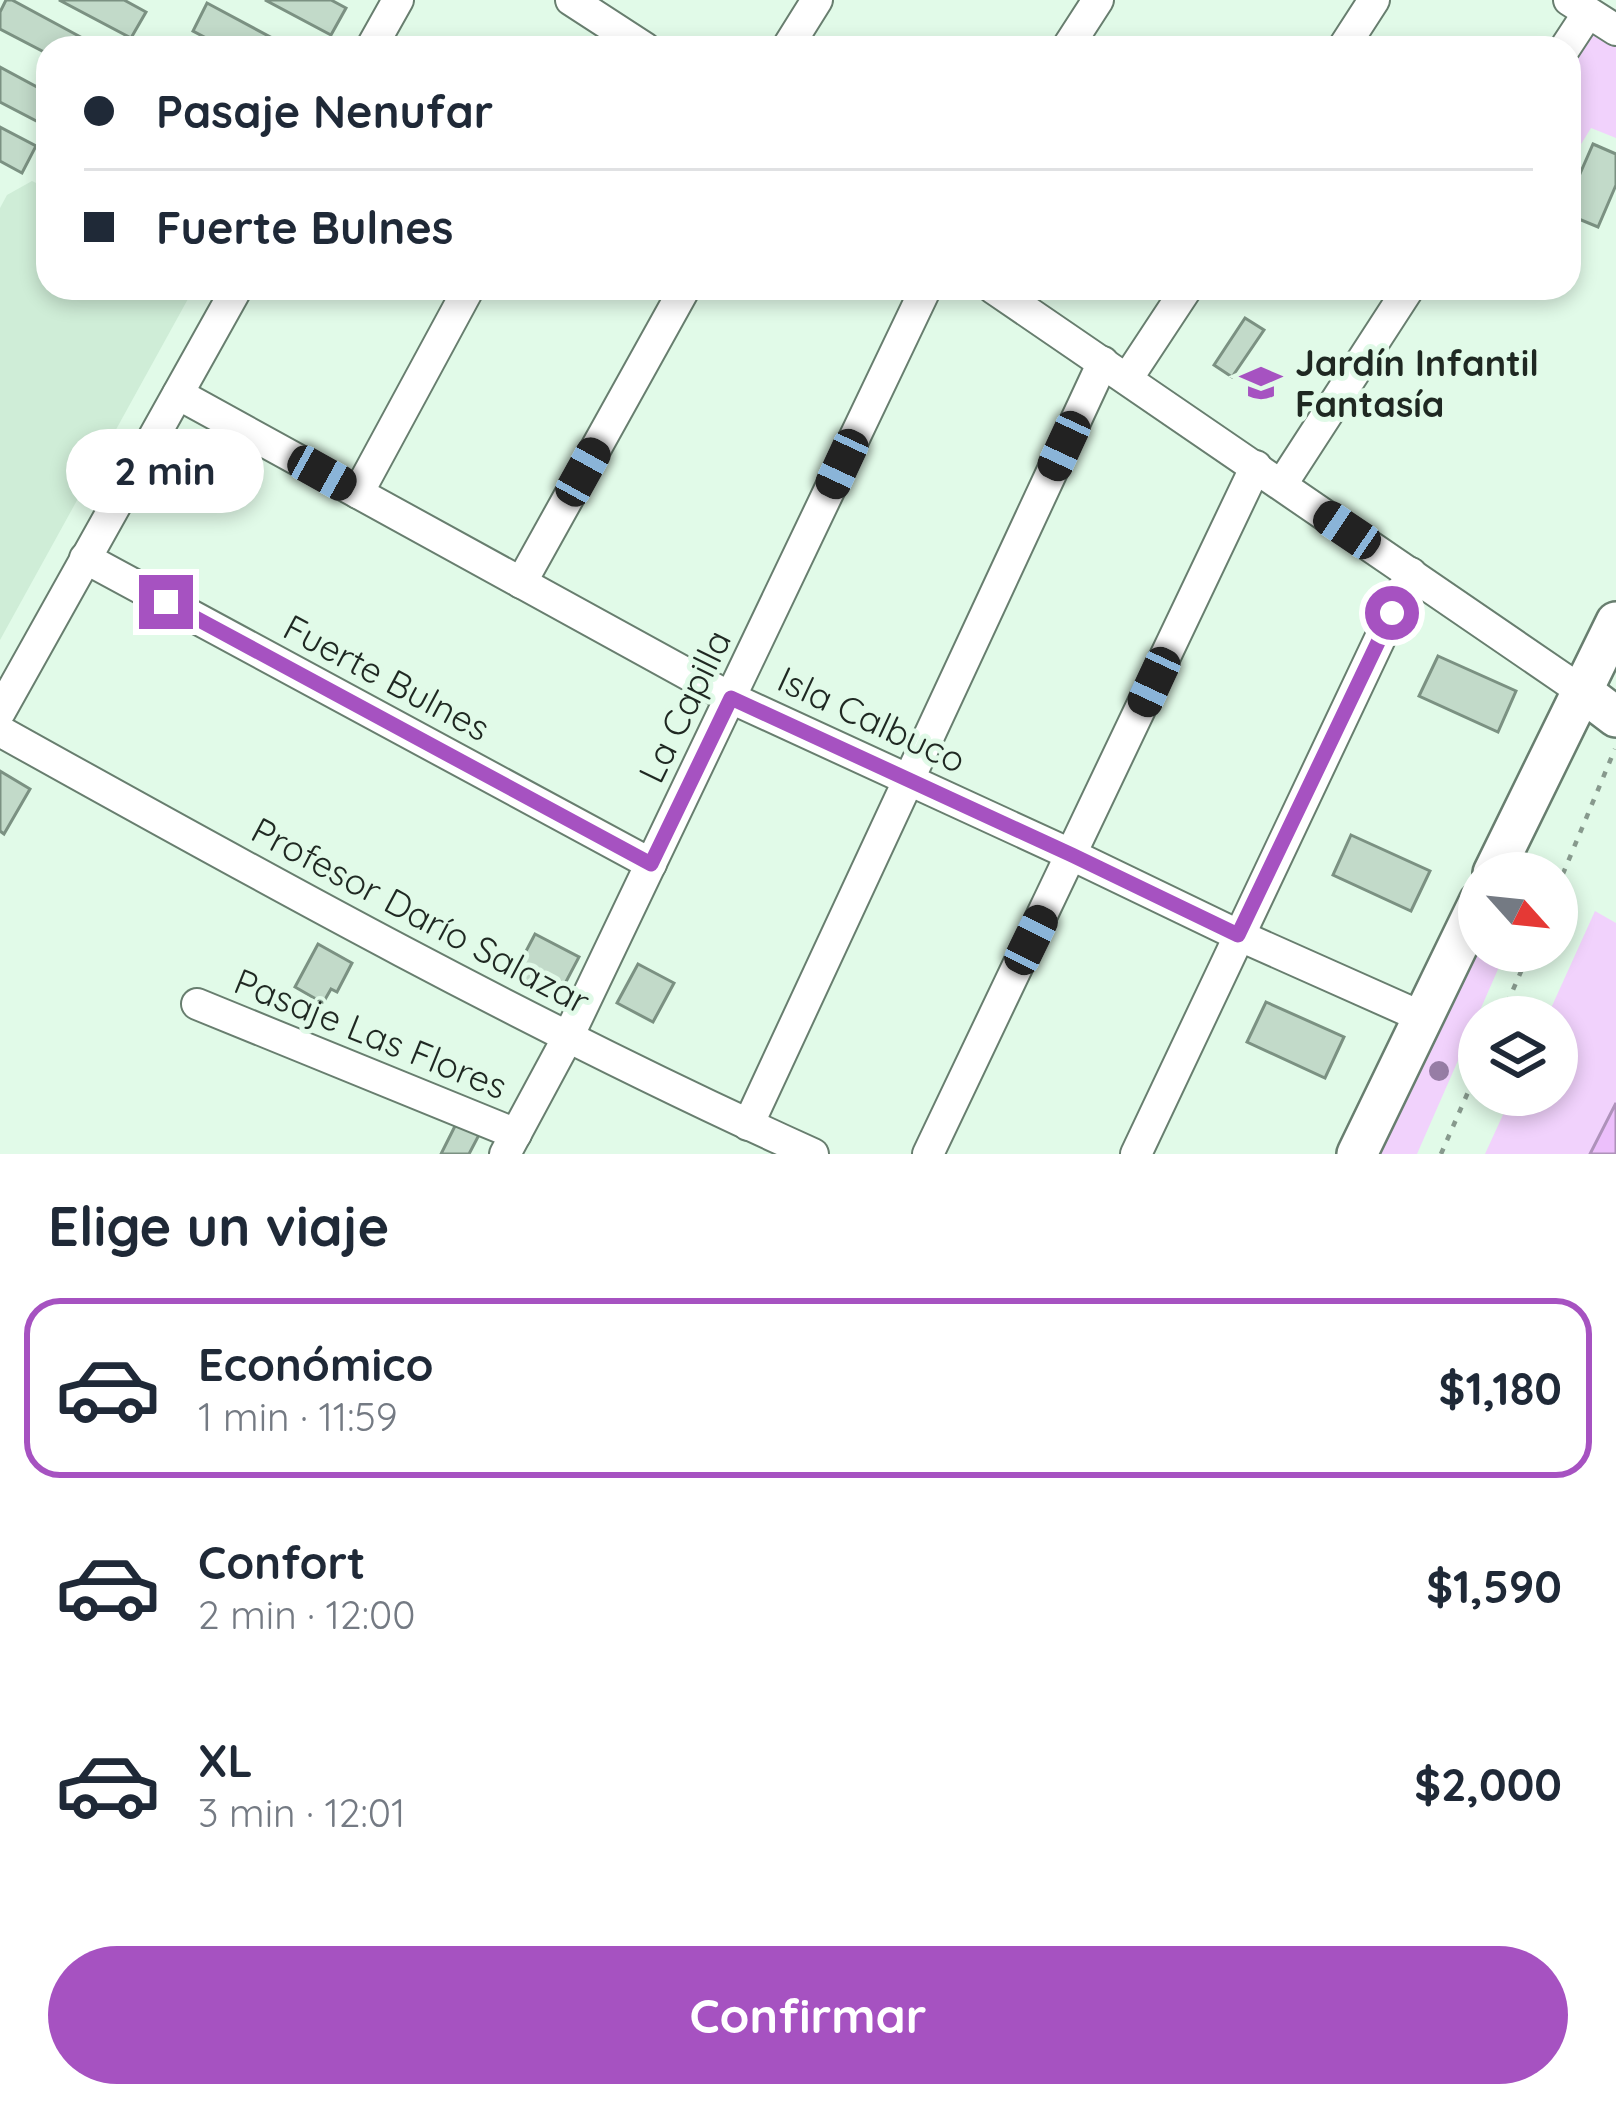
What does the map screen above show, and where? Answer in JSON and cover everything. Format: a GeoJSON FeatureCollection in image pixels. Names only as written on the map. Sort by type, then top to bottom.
{"type":"FeatureCollection","features":[{"type":"Feature","properties":{"kind":"main road"},"geometry":{"type":"LineString","coordinates":[[1503,852],[1616,622]]}},
{"type":"Feature","properties":{"kind":"main road"},"geometry":{"type":"LineString","coordinates":[[1582,692],[1616,717]]}},
{"type":"Feature","properties":{"kind":"main road"},"geometry":{"type":"LineString","coordinates":[[1357,1154],[1458,945]]}},
{"type":"Feature","properties":{"kind":"street"},"geometry":{"type":"LineString","coordinates":[[378,36],[398,0]]}},
{"type":"Feature","properties":{"kind":"street"},"geometry":{"type":"LineString","coordinates":[[571,0],[605,36]]}},
{"type":"Feature","properties":{"kind":"street"},"geometry":{"type":"LineString","coordinates":[[794,36],[817,0]]}},
{"type":"Feature","properties":{"kind":"street"},"geometry":{"type":"LineString","coordinates":[[1075,36],[1098,0]]}},
{"type":"Feature","properties":{"kind":"street"},"geometry":{"type":"LineString","coordinates":[[1350,36],[1374,0]]}},
{"type":"Feature","properties":{"kind":"street"},"geometry":{"type":"LineString","coordinates":[[1569,36],[1578,6],[1616,31]]}},
{"type":"Feature","properties":{"kind":"street"},"geometry":{"type":"LineString","coordinates":[[0,712],[230,300]]}},
{"type":"Feature","properties":{"kind":"street"},"geometry":{"type":"LineString","coordinates":[[358,493],[463,300]]}},
{"type":"Feature","properties":{"kind":"street"},"geometry":{"type":"LineString","coordinates":[[521,583],[679,300]]}},
{"type":"Feature","properties":{"kind":"street","name":"La Capilla"},"geometry":{"type":"LineString","coordinates":[[510,1144],[568,1037],[920,300]]}},
{"type":"Feature","properties":{"kind":"street"},"geometry":{"type":"LineString","coordinates":[[1011,300],[1582,692]]}},
{"type":"Feature","properties":{"kind":"street"},"geometry":{"type":"LineString","coordinates":[[748,1125],[908,778],[1115,371],[1177,300]]}},
{"type":"Feature","properties":{"kind":"street"},"geometry":{"type":"LineString","coordinates":[[928,1154],[1072,855],[1269,475],[1400,300]]}},
{"type":"Feature","properties":{"kind":"street","name":"Isla Calbuco"},"geometry":{"type":"LineString","coordinates":[[178,394],[731,698],[1423,1017]]}},
{"type":"Feature","properties":{"kind":"street","name":"Fuerte Bulnes"},"geometry":{"type":"LineString","coordinates":[[86,559],[651,864]]}},
{"type":"Feature","properties":{"kind":"street"},"geometry":{"type":"LineString","coordinates":[[1136,1154],[1411,573]]}},
{"type":"Feature","properties":{"kind":"street","name":"Profesor Darío Salazar"},"geometry":{"type":"LineString","coordinates":[[0,731],[309,904],[568,1037],[813,1154]]}},
{"type":"Feature","properties":{"kind":"street","name":"Pasaje Las Flores"},"geometry":{"type":"LineString","coordinates":[[196,1004],[510,1144]]}},
{"type":"Feature","properties":{"kind":"path"},"geometry":{"type":"LineString","coordinates":[[1572,852],[1616,746]]}},
{"type":"Feature","properties":{"kind":"path"},"geometry":{"type":"LineString","coordinates":[[1441,1154],[1458,1115]]}},
{"type":"Feature","properties":{"kind":"shaded area"},"geometry":{"type":"Polygon","coordinates":[[[1596,31],[1616,44],[1616,138],[1591,128],[1581,144],[1581,52],[1596,31]]]}},
{"type":"Feature","properties":{"kind":"shaded area"},"geometry":{"type":"Polygon","coordinates":[[[36,183],[36,300],[187,300],[0,640],[0,208],[7,195],[36,183]]]}},
{"type":"Feature","properties":{"kind":"shaded area"},"geometry":{"type":"Polygon","coordinates":[[[1595,911],[1616,923],[1616,1154],[1485,1154],[1502,1116],[1578,1116],[1578,996],[1557,996],[1567,972],[1578,972],[1578,949],[1595,911]]]}},
{"type":"Feature","properties":{"kind":"shaded area"},"geometry":{"type":"Polygon","coordinates":[[[1468,972],[1497,972],[1486,996],[1458,996],[1458,1060],[1417,1154],[1380,1154],[1468,972]]]}},
{"type":"Feature","properties":{"kind":"shaded area"},"geometry":{"type":"Polygon","coordinates":[[[1616,1103],[1616,1154],[1590,1154],[1616,1103]]]}},
{"type":"Feature","properties":{"kind":"building"},"geometry":{"type":"Polygon","coordinates":[[[6,0],[12,0],[79,36],[36,36],[36,48],[0,29],[6,0]]]}},
{"type":"Feature","properties":{"kind":"building"},"geometry":{"type":"Polygon","coordinates":[[[59,0],[124,0],[146,12],[132,36],[59,0]]]}},
{"type":"Feature","properties":{"kind":"building"},"geometry":{"type":"Polygon","coordinates":[[[265,0],[331,0],[346,8],[331,35],[265,0]]]}},
{"type":"Feature","properties":{"kind":"building"},"geometry":{"type":"Polygon","coordinates":[[[207,3],[269,36],[202,36],[193,31],[207,3]]]}},
{"type":"Feature","properties":{"kind":"building"},"geometry":{"type":"Polygon","coordinates":[[[0,67],[36,86],[36,121],[0,102],[0,67]]]}},
{"type":"Feature","properties":{"kind":"building"},"geometry":{"type":"Polygon","coordinates":[[[0,127],[36,146],[22,173],[0,161],[0,127]]]}},
{"type":"Feature","properties":{"kind":"building"},"geometry":{"type":"Polygon","coordinates":[[[1593,144],[1616,154],[1616,185],[1598,227],[1581,220],[1581,172],[1593,144]]]}},
{"type":"Feature","properties":{"kind":"building"},"geometry":{"type":"Polygon","coordinates":[[[1245,318],[1264,330],[1232,377],[1214,365],[1245,318]]]}},
{"type":"Feature","properties":{"kind":"building"},"geometry":{"type":"Polygon","coordinates":[[[1438,656],[1516,691],[1498,732],[1419,696],[1438,656]]]}},
{"type":"Feature","properties":{"kind":"building"},"geometry":{"type":"Polygon","coordinates":[[[0,771],[30,789],[4,834],[0,831],[0,771]]]}},
{"type":"Feature","properties":{"kind":"building"},"geometry":{"type":"Polygon","coordinates":[[[1351,835],[1430,871],[1411,911],[1333,875],[1351,835]]]}},
{"type":"Feature","properties":{"kind":"building"},"geometry":{"type":"Polygon","coordinates":[[[535,934],[579,957],[558,997],[514,974],[535,934]]]}},
{"type":"Feature","properties":{"kind":"building"},"geometry":{"type":"Polygon","coordinates":[[[318,944],[352,963],[337,992],[331,989],[323,1003],[295,987],[318,944]]]}},
{"type":"Feature","properties":{"kind":"building"},"geometry":{"type":"Polygon","coordinates":[[[638,964],[674,983],[653,1022],[617,1003],[638,964]]]}},
{"type":"Feature","properties":{"kind":"building"},"geometry":{"type":"Polygon","coordinates":[[[1266,1002],[1344,1037],[1325,1078],[1247,1042],[1266,1002]]]}},
{"type":"Feature","properties":{"kind":"building"},"geometry":{"type":"Polygon","coordinates":[[[457,1122],[480,1133],[469,1154],[441,1154],[457,1122]]]}},
{"type":"Feature","properties":{"kind":"place","name":"Jardín Infantil Fantasía"},"geometry":{"type":"Point","coordinates":[1261,383]}},
{"type":"Feature","properties":{"kind":"route"},"geometry":{"type":"LineString","coordinates":[[166,602],[651,864],[731,698],[1238,935],[1392,613]]}}]}
